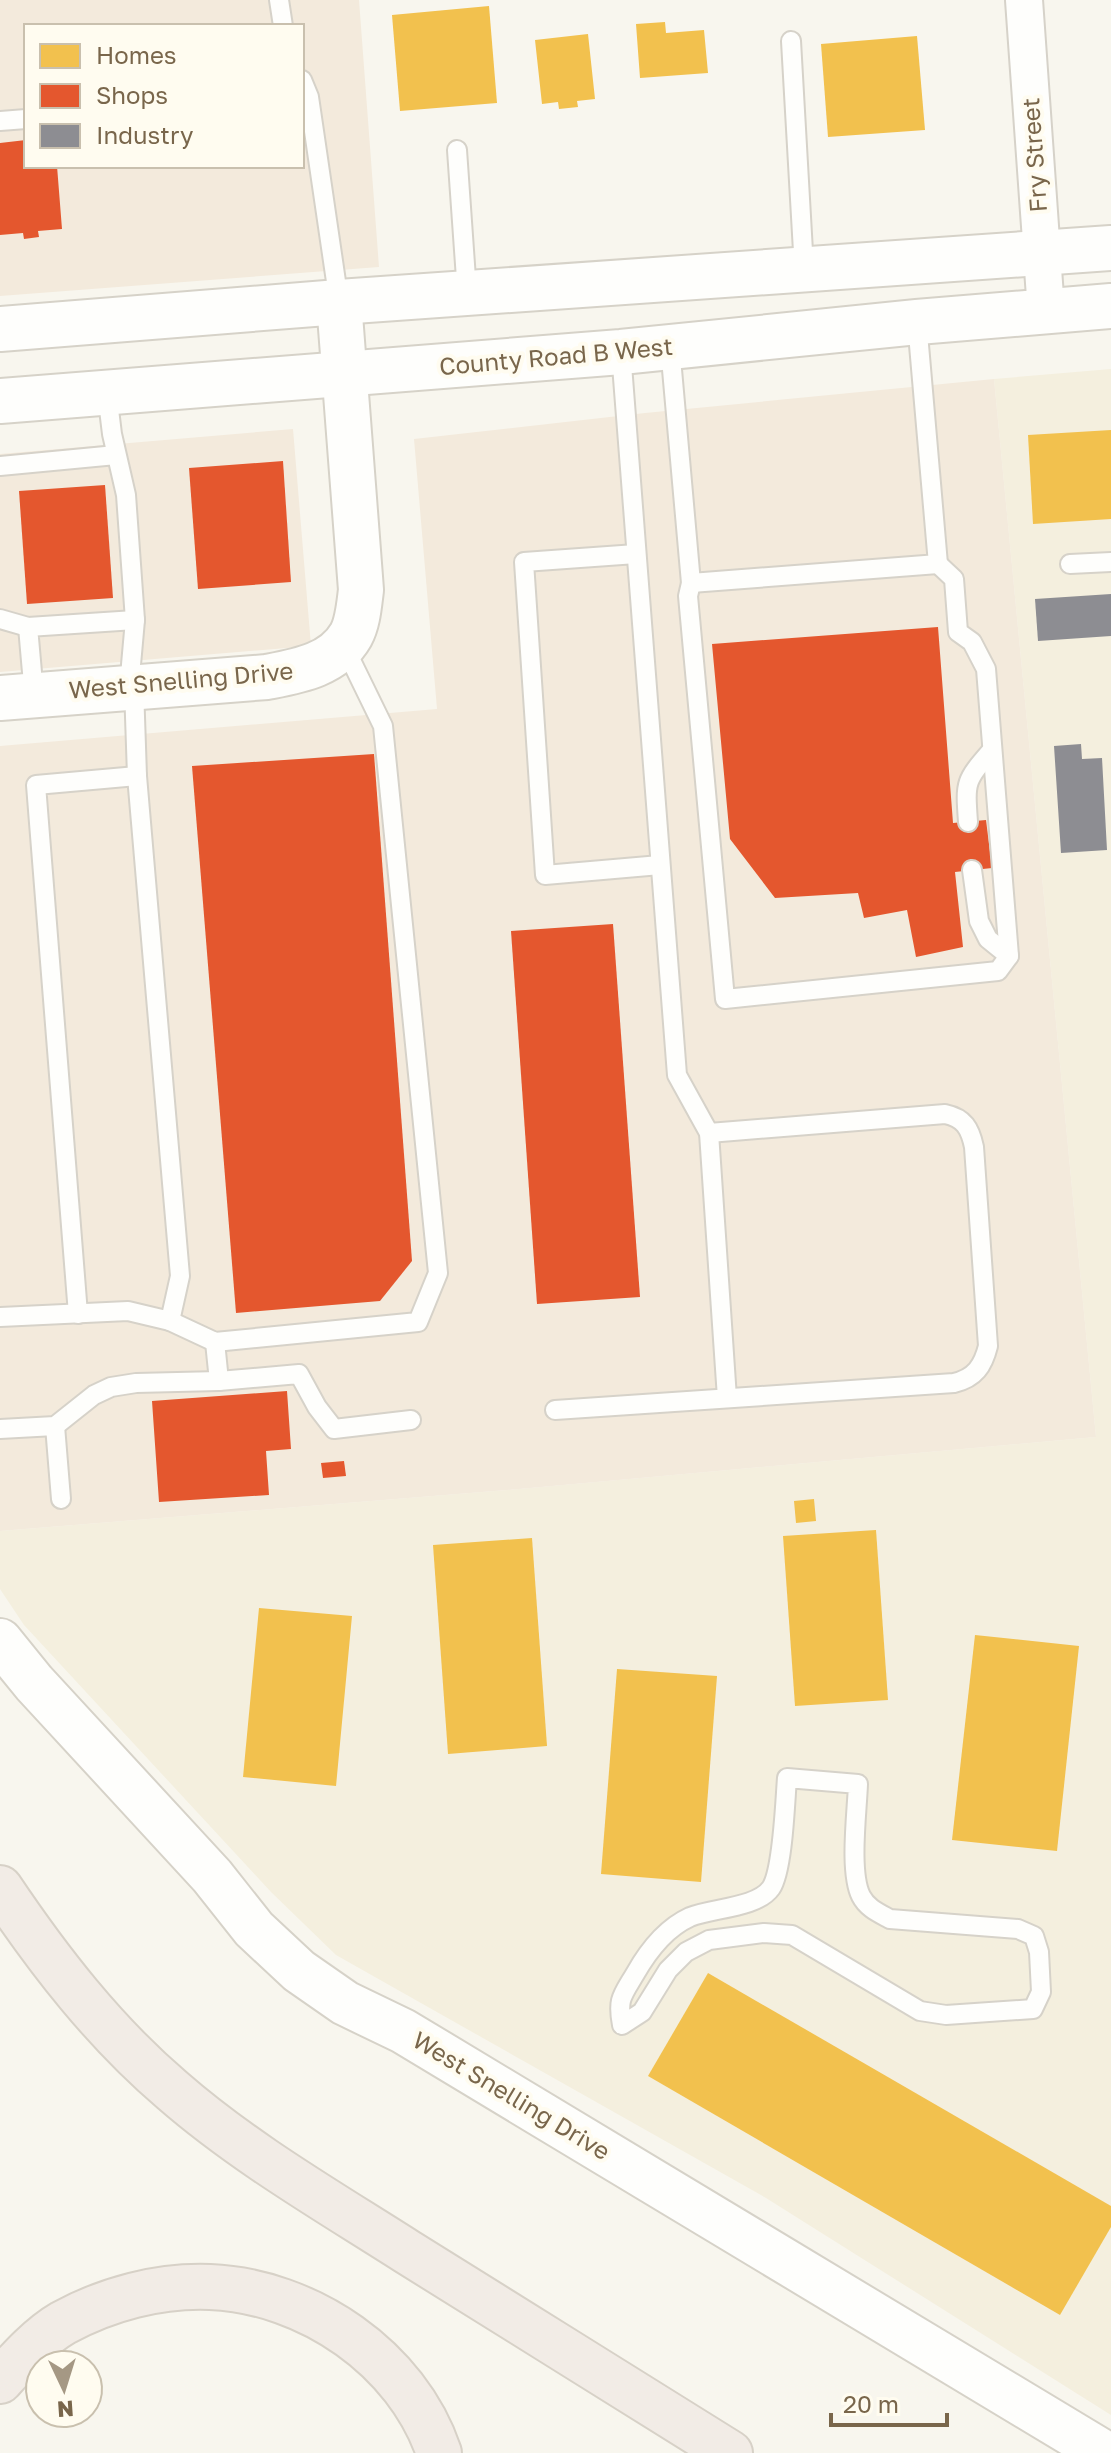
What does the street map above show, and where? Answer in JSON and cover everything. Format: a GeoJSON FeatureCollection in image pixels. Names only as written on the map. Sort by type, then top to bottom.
{"type":"FeatureCollection","features":[{"type":"Feature","properties":{"kind":"highway"},"geometry":{"type":"LineString","coordinates":[[0,1888],[39,1946],[101,2021],[171,2089],[234,2140],[730,2453]]}},
{"type":"Feature","properties":{"kind":"highway"},"geometry":{"type":"LineString","coordinates":[[0,2381],[22,2356],[60,2325],[100,2306],[167,2288],[210,2287],[248,2292],[281,2300],[309,2312],[368,2350],[416,2404],[439,2453]]}},
{"type":"Feature","properties":{"kind":"street","name":"Fry Street"},"geometry":{"type":"LineString","coordinates":[[1024,0],[1046,311]]}},
{"type":"Feature","properties":{"kind":"street"},"geometry":{"type":"LineString","coordinates":[[0,329],[1111,248]]}},
{"type":"Feature","properties":{"kind":"street"},"geometry":{"type":"LineString","coordinates":[[339,302],[361,590],[351,635],[343,644]]}},
{"type":"Feature","properties":{"kind":"street","name":"County Road B West"},"geometry":{"type":"LineString","coordinates":[[0,401],[621,352],[1111,306]]}},
{"type":"Feature","properties":{"kind":"street","name":"West Snelling Drive"},"geometry":{"type":"LineString","coordinates":[[17,696],[267,677],[304,670],[331,657],[343,644]]}},
{"type":"Feature","properties":{"kind":"street","name":"West Snelling Drive"},"geometry":{"type":"LineString","coordinates":[[0,1641],[34,1683],[212,1876],[254,1929],[299,1971],[345,2003],[403,2031],[1104,2453]]}},
{"type":"Feature","properties":{"kind":"lane"},"geometry":{"type":"LineString","coordinates":[[279,0],[283,24]]}},
{"type":"Feature","properties":{"kind":"lane"},"geometry":{"type":"LineString","coordinates":[[791,41],[804,269]]}},
{"type":"Feature","properties":{"kind":"lane"},"geometry":{"type":"LineString","coordinates":[[304,92],[339,302]]}},
{"type":"Feature","properties":{"kind":"lane"},"geometry":{"type":"LineString","coordinates":[[0,121],[24,119]]}},
{"type":"Feature","properties":{"kind":"lane"},"geometry":{"type":"LineString","coordinates":[[457,150],[467,293]]}},
{"type":"Feature","properties":{"kind":"lane"},"geometry":{"type":"LineString","coordinates":[[670,347],[691,583],[688,596],[725,999],[998,971],[1009,956],[986,669],[972,642],[958,632],[954,579],[938,564],[917,322]]}},
{"type":"Feature","properties":{"kind":"lane"},"geometry":{"type":"LineString","coordinates":[[621,352],[677,1075],[709,1133],[727,1398]]}},
{"type":"Feature","properties":{"kind":"lane"},"geometry":{"type":"LineString","coordinates":[[107,393],[116,455],[126,495],[135,620],[131,687],[137,776],[180,1276],[170,1321]]}},
{"type":"Feature","properties":{"kind":"lane"},"geometry":{"type":"LineString","coordinates":[[0,466],[116,455]]}},
{"type":"Feature","properties":{"kind":"lane"},"geometry":{"type":"LineString","coordinates":[[636,554],[524,562],[545,875],[660,865]]}},
{"type":"Feature","properties":{"kind":"lane"},"geometry":{"type":"LineString","coordinates":[[1070,564],[1111,562]]}},
{"type":"Feature","properties":{"kind":"lane"},"geometry":{"type":"LineString","coordinates":[[691,583],[938,564]]}},
{"type":"Feature","properties":{"kind":"lane"},"geometry":{"type":"LineString","coordinates":[[0,619],[28,627],[135,620]]}},
{"type":"Feature","properties":{"kind":"lane"},"geometry":{"type":"LineString","coordinates":[[17,696],[28,627]]}},
{"type":"Feature","properties":{"kind":"lane"},"geometry":{"type":"LineString","coordinates":[[0,1317],[128,1311],[170,1321],[215,1342],[418,1322],[438,1273],[383,726],[343,644]]}},
{"type":"Feature","properties":{"kind":"lane"},"geometry":{"type":"LineString","coordinates":[[968,822],[966,791],[971,775],[992,750]]}},
{"type":"Feature","properties":{"kind":"lane"},"geometry":{"type":"LineString","coordinates":[[78,1314],[36,785],[137,776]]}},
{"type":"Feature","properties":{"kind":"lane"},"geometry":{"type":"LineString","coordinates":[[972,870],[979,921],[988,939],[1009,956]]}},
{"type":"Feature","properties":{"kind":"lane"},"geometry":{"type":"LineString","coordinates":[[555,1410],[954,1383],[976,1373],[985,1359],[988,1346],[974,1147],[965,1122],[945,1114],[709,1133]]}},
{"type":"Feature","properties":{"kind":"lane"},"geometry":{"type":"LineString","coordinates":[[215,1342],[219,1381]]}},
{"type":"Feature","properties":{"kind":"lane"},"geometry":{"type":"LineString","coordinates":[[0,1429],[55,1426],[94,1395],[111,1387],[299,1374],[317,1407],[334,1429],[411,1420]]}},
{"type":"Feature","properties":{"kind":"lane"},"geometry":{"type":"LineString","coordinates":[[55,1426],[61,1499]]}},
{"type":"Feature","properties":{"kind":"lane"},"geometry":{"type":"LineString","coordinates":[[787,1778],[858,1784],[855,1872],[861,1895],[873,1910],[890,1919],[1018,1929],[1034,1936],[1039,1952],[1041,1992],[1033,2009],[946,2015],[920,2011],[792,1935],[764,1933],[709,1940],[686,1952],[668,1970],[642,2012],[622,2025],[618,2004],[646,1954],[671,1930],[691,1917],[756,1899],[771,1889],[777,1869],[787,1778]]}},
{"type":"Feature","properties":{"kind":"shaded area"},"geometry":{"type":"Polygon","coordinates":[[[0,0],[359,0],[379,267],[0,296],[0,0]]]}},
{"type":"Feature","properties":{"kind":"shaded area"},"geometry":{"type":"Polygon","coordinates":[[[1111,369],[1111,2415],[766,2198],[336,1955],[271,1892],[24,1625],[0,1589],[0,1531],[507,1490],[1096,1437],[994,379],[1111,369]]]}},
{"type":"Feature","properties":{"kind":"shaded area"},"geometry":{"type":"Polygon","coordinates":[[[994,379],[1096,1437],[507,1490],[0,1531],[0,746],[437,709],[414,439],[994,379]]]}},
{"type":"Feature","properties":{"kind":"shaded area"},"geometry":{"type":"Polygon","coordinates":[[[293,429],[311,646],[0,672],[0,454],[293,429]]]}},
{"type":"Feature","properties":{"kind":"building: Homes"},"geometry":{"type":"Polygon","coordinates":[[[489,6],[497,103],[400,111],[392,15],[489,6]]]}},
{"type":"Feature","properties":{"kind":"building: Homes"},"geometry":{"type":"Polygon","coordinates":[[[665,22],[666,33],[704,30],[708,73],[640,78],[636,24],[665,22]]]}},
{"type":"Feature","properties":{"kind":"building: Homes"},"geometry":{"type":"Polygon","coordinates":[[[588,34],[595,99],[577,101],[578,107],[559,109],[558,102],[542,104],[535,40],[588,34]]]}},
{"type":"Feature","properties":{"kind":"building: Homes"},"geometry":{"type":"Polygon","coordinates":[[[917,36],[925,130],[828,137],[821,44],[917,36]]]}},
{"type":"Feature","properties":{"kind":"building: Homes"},"geometry":{"type":"Polygon","coordinates":[[[1111,430],[1111,519],[1033,524],[1028,435],[1111,430]]]}},
{"type":"Feature","properties":{"kind":"building: Homes"},"geometry":{"type":"Polygon","coordinates":[[[814,1499],[816,1521],[796,1523],[794,1501],[814,1499]]]}},
{"type":"Feature","properties":{"kind":"building: Homes"},"geometry":{"type":"Polygon","coordinates":[[[876,1530],[888,1700],[795,1706],[783,1536],[876,1530]]]}},
{"type":"Feature","properties":{"kind":"building: Homes"},"geometry":{"type":"Polygon","coordinates":[[[532,1538],[547,1746],[448,1754],[433,1545],[532,1538]]]}},
{"type":"Feature","properties":{"kind":"building: Homes"},"geometry":{"type":"Polygon","coordinates":[[[259,1608],[352,1616],[336,1786],[243,1777],[259,1608]]]}},
{"type":"Feature","properties":{"kind":"building: Homes"},"geometry":{"type":"Polygon","coordinates":[[[975,1635],[1079,1646],[1057,1851],[952,1840],[975,1635]]]}},
{"type":"Feature","properties":{"kind":"building: Homes"},"geometry":{"type":"Polygon","coordinates":[[[617,1669],[717,1676],[701,1882],[601,1874],[617,1669]]]}},
{"type":"Feature","properties":{"kind":"building: Homes"},"geometry":{"type":"Polygon","coordinates":[[[708,1973],[1111,2206],[1111,2227],[1060,2315],[648,2076],[708,1973]]]}},
{"type":"Feature","properties":{"kind":"building: Shops"},"geometry":{"type":"Polygon","coordinates":[[[24,140],[24,168],[57,168],[62,229],[38,231],[39,237],[24,239],[23,233],[0,235],[0,143],[24,140]]]}},
{"type":"Feature","properties":{"kind":"building: Shops"},"geometry":{"type":"Polygon","coordinates":[[[283,461],[291,582],[198,589],[189,468],[283,461]]]}},
{"type":"Feature","properties":{"kind":"building: Shops"},"geometry":{"type":"Polygon","coordinates":[[[105,485],[113,598],[27,604],[19,491],[105,485]]]}},
{"type":"Feature","properties":{"kind":"building: Shops"},"geometry":{"type":"Polygon","coordinates":[[[938,627],[953,823],[986,820],[992,868],[955,872],[963,947],[916,957],[907,910],[864,918],[858,893],[775,898],[730,839],[712,644],[938,627]]]}},
{"type":"Feature","properties":{"kind":"building: Shops"},"geometry":{"type":"Polygon","coordinates":[[[374,754],[412,1261],[380,1301],[236,1313],[192,766],[374,754]]]}},
{"type":"Feature","properties":{"kind":"building: Shops"},"geometry":{"type":"Polygon","coordinates":[[[613,924],[640,1297],[537,1304],[511,931],[613,924]]]}},
{"type":"Feature","properties":{"kind":"building: Shops"},"geometry":{"type":"Polygon","coordinates":[[[287,1391],[291,1449],[266,1451],[269,1495],[159,1502],[152,1401],[287,1391]]]}},
{"type":"Feature","properties":{"kind":"building: Shops"},"geometry":{"type":"Polygon","coordinates":[[[344,1461],[346,1476],[323,1478],[321,1463],[344,1461]]]}},
{"type":"Feature","properties":{"kind":"building: Industry"},"geometry":{"type":"Polygon","coordinates":[[[1111,594],[1111,636],[1038,641],[1035,599],[1111,594]]]}},
{"type":"Feature","properties":{"kind":"building: Industry"},"geometry":{"type":"Polygon","coordinates":[[[1081,744],[1082,759],[1102,758],[1107,850],[1061,853],[1054,746],[1081,744]]]}}]}
